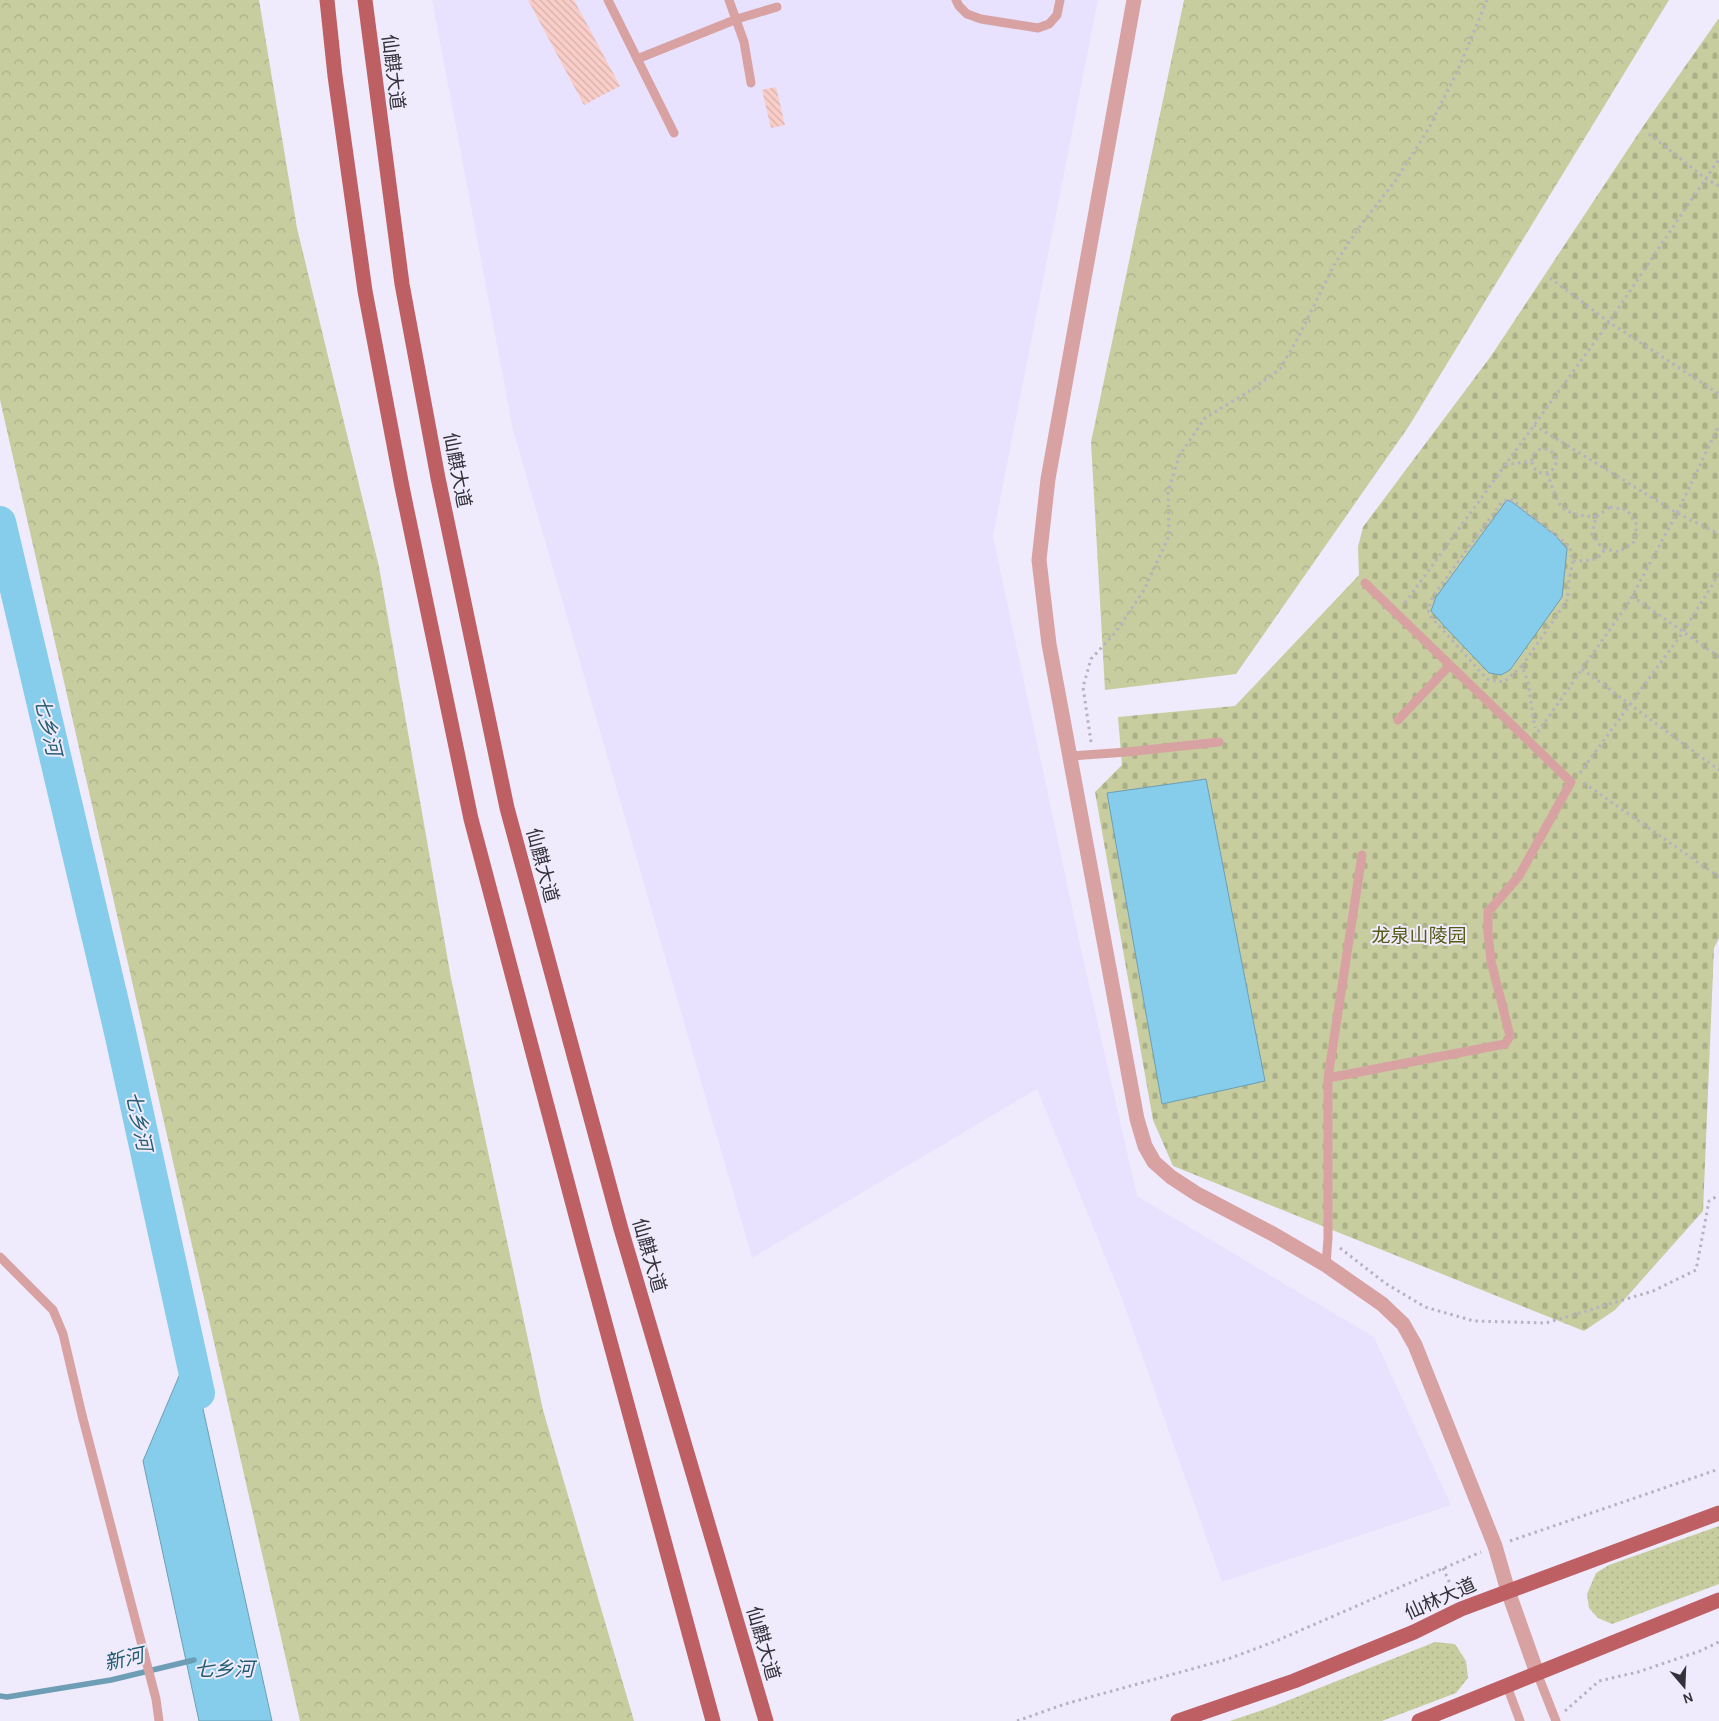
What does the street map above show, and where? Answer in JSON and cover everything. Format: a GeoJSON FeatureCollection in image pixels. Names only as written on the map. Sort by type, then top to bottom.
{"type":"FeatureCollection","features":[{"type":"Feature","properties":{"kind":"main road"},"geometry":{"type":"LineString","coordinates":[[327,0],[335,76],[365,291],[402,487],[472,819],[583,1242],[713,1721]]}},
{"type":"Feature","properties":{"kind":"main road","name":"仙麒大道"},"geometry":{"type":"LineString","coordinates":[[365,0],[402,284],[438,478],[507,808],[621,1229],[766,1721]]}},
{"type":"Feature","properties":{"kind":"main road","name":"仙林大道"},"geometry":{"type":"LineString","coordinates":[[1178,1721],[1294,1681],[1414,1632],[1461,1609],[1719,1513]]}},
{"type":"Feature","properties":{"kind":"main road"},"geometry":{"type":"LineString","coordinates":[[1418,1721],[1719,1600]]}},
{"type":"Feature","properties":{"kind":"street"},"geometry":{"type":"LineString","coordinates":[[1134,0],[1050,469],[1039,560],[1049,644],[1137,1119],[1145,1146],[1154,1162],[1171,1177],[1197,1194],[1273,1234],[1326,1265],[1382,1304],[1402,1324],[1415,1345],[1495,1546],[1508,1591],[1537,1673]]}},
{"type":"Feature","properties":{"kind":"lane"},"geometry":{"type":"LineString","coordinates":[[608,0],[674,133]]}},
{"type":"Feature","properties":{"kind":"lane"},"geometry":{"type":"LineString","coordinates":[[729,0],[744,42],[752,83]]}},
{"type":"Feature","properties":{"kind":"lane"},"geometry":{"type":"LineString","coordinates":[[956,0],[967,14],[981,19],[1038,28],[1049,24],[1057,15],[1060,0]]}},
{"type":"Feature","properties":{"kind":"lane"},"geometry":{"type":"LineString","coordinates":[[637,60],[737,19],[777,7]]}},
{"type":"Feature","properties":{"kind":"lane"},"geometry":{"type":"LineString","coordinates":[[1328,1078],[1505,1044],[1510,1036],[1491,961],[1488,912],[1519,876],[1571,782],[1365,583]]}},
{"type":"Feature","properties":{"kind":"lane"},"geometry":{"type":"LineString","coordinates":[[1398,720],[1450,665]]}},
{"type":"Feature","properties":{"kind":"lane"},"geometry":{"type":"LineString","coordinates":[[1071,756],[1219,742]]}},
{"type":"Feature","properties":{"kind":"lane"},"geometry":{"type":"LineString","coordinates":[[1326,1265],[1328,1238],[1328,1078],[1362,854]]}},
{"type":"Feature","properties":{"kind":"lane"},"geometry":{"type":"LineString","coordinates":[[0,1256],[53,1310],[63,1334],[82,1415],[156,1699],[159,1721]]}},
{"type":"Feature","properties":{"kind":"lane"},"geometry":{"type":"LineString","coordinates":[[1537,1673],[1556,1721]]}},
{"type":"Feature","properties":{"kind":"lane"},"geometry":{"type":"LineString","coordinates":[[1506,1686],[1520,1721]]}},
{"type":"Feature","properties":{"kind":"path"},"geometry":{"type":"LineString","coordinates":[[1093,755],[1083,687],[1091,659],[1115,633],[1144,590],[1169,536],[1168,493],[1179,456],[1205,418],[1248,392],[1280,369],[1299,336],[1334,265],[1363,222],[1396,180],[1429,128],[1458,70],[1487,0]]}},
{"type":"Feature","properties":{"kind":"path"},"geometry":{"type":"LineString","coordinates":[[1649,134],[1705,178],[1719,186]]}},
{"type":"Feature","properties":{"kind":"path"},"geometry":{"type":"LineString","coordinates":[[1397,614],[1609,322],[1719,159]]}},
{"type":"Feature","properties":{"kind":"path"},"geometry":{"type":"LineString","coordinates":[[1550,278],[1609,322],[1719,394]]}},
{"type":"Feature","properties":{"kind":"path"},"geometry":{"type":"LineString","coordinates":[[1534,425],[1677,513],[1719,534]]}},
{"type":"Feature","properties":{"kind":"path"},"geometry":{"type":"LineString","coordinates":[[1522,666],[1528,682],[1536,735],[1632,596],[1677,513],[1719,425]]}},
{"type":"Feature","properties":{"kind":"path"},"geometry":{"type":"LineString","coordinates":[[1544,448],[1553,452],[1557,462],[1553,471],[1547,473],[1544,474],[1535,470],[1531,461],[1535,452],[1544,448]]}},
{"type":"Feature","properties":{"kind":"path"},"geometry":{"type":"LineString","coordinates":[[1505,465],[1531,461]]}},
{"type":"Feature","properties":{"kind":"path"},"geometry":{"type":"LineString","coordinates":[[1547,473],[1557,501],[1563,510],[1573,515],[1596,517],[1610,507],[1627,510],[1637,525],[1634,542],[1619,552],[1602,548],[1592,534],[1596,517]]}},
{"type":"Feature","properties":{"kind":"path"},"geometry":{"type":"LineString","coordinates":[[1508,499],[1514,501],[1570,547],[1573,561],[1568,584],[1568,600],[1522,666],[1504,682],[1487,679],[1431,617],[1428,610],[1433,596],[1502,502],[1508,499]]}},
{"type":"Feature","properties":{"kind":"path"},"geometry":{"type":"LineString","coordinates":[[1573,561],[1596,559],[1601,557],[1606,549]]}},
{"type":"Feature","properties":{"kind":"path"},"geometry":{"type":"LineString","coordinates":[[1719,574],[1684,632],[1576,778],[1719,877]]}},
{"type":"Feature","properties":{"kind":"path"},"geometry":{"type":"LineString","coordinates":[[1632,596],[1719,658]]}},
{"type":"Feature","properties":{"kind":"path"},"geometry":{"type":"LineString","coordinates":[[1582,669],[1719,770]]}},
{"type":"Feature","properties":{"kind":"path"},"geometry":{"type":"LineString","coordinates":[[1328,1238],[1385,1283],[1425,1307],[1474,1321],[1546,1323],[1652,1291],[1696,1270],[1709,1201],[1719,1195]]}},
{"type":"Feature","properties":{"kind":"path"},"geometry":{"type":"LineString","coordinates":[[1510,1541],[1719,1468]]}},
{"type":"Feature","properties":{"kind":"path"},"geometry":{"type":"LineString","coordinates":[[1017,1721],[1073,1702],[1228,1659],[1276,1641],[1486,1550]]}},
{"type":"Feature","properties":{"kind":"path"},"geometry":{"type":"LineString","coordinates":[[1443,1568],[1451,1586]]}},
{"type":"Feature","properties":{"kind":"path"},"geometry":{"type":"LineString","coordinates":[[1562,1713],[1599,1682],[1638,1672],[1700,1651],[1719,1642]]}},
{"type":"Feature","properties":{"kind":"shaded area"},"geometry":{"type":"Polygon","coordinates":[[[432,0],[1098,0],[993,536],[1081,949],[1137,1196],[1374,1337],[1451,1505],[1222,1582],[1121,1296],[1037,1089],[752,1258],[513,430],[432,0]]]}},
{"type":"Feature","properties":{"kind":"green space"},"geometry":{"type":"Polygon","coordinates":[[[0,0],[259,0],[297,228],[379,567],[451,978],[543,1410],[634,1721],[300,1721],[0,400],[0,0]]]}},
{"type":"Feature","properties":{"kind":"green space"},"geometry":{"type":"Polygon","coordinates":[[[1184,0],[1669,0],[1409,426],[1236,674],[1105,690],[1091,442],[1184,0]]]}},
{"type":"Feature","properties":{"kind":"green space","name":"龙泉山陵园"},"geometry":{"type":"Polygon","coordinates":[[[1719,18],[1719,938],[1714,948],[1703,1211],[1615,1310],[1584,1331],[1173,1166],[1153,1120],[1095,792],[1122,765],[1118,717],[1235,706],[1359,575],[1358,547],[1363,527],[1491,356],[1644,125],[1719,18]]]}},
{"type":"Feature","properties":{"kind":"green space"},"geometry":{"type":"Polygon","coordinates":[[[1719,1526],[1719,1584],[1612,1624],[1598,1618],[1589,1608],[1587,1594],[1596,1573],[1609,1565],[1719,1526]]]}},
{"type":"Feature","properties":{"kind":"green space"},"geometry":{"type":"Polygon","coordinates":[[[1435,1642],[1455,1644],[1466,1661],[1468,1678],[1456,1693],[1382,1721],[1230,1721],[1274,1706],[1435,1642]]]}},
{"type":"Feature","properties":{"kind":"water"},"geometry":{"type":"Polygon","coordinates":[[[1507,500],[1555,535],[1567,549],[1562,597],[1510,670],[1501,675],[1489,673],[1431,611],[1436,597],[1507,500]]]}},
{"type":"Feature","properties":{"kind":"water"},"geometry":{"type":"Polygon","coordinates":[[[1206,779],[1265,1081],[1162,1104],[1107,793],[1206,779]]]}},
{"type":"Feature","properties":{"kind":"water","name":"七乡河"},"geometry":{"type":"Polygon","coordinates":[[[190,1350],[272,1721],[199,1721],[143,1461],[190,1350]]]}},
{"type":"Feature","properties":{"kind":"building"},"geometry":{"type":"Polygon","coordinates":[[[528,0],[574,0],[620,86],[584,105],[528,0]]]}},
{"type":"Feature","properties":{"kind":"building"},"geometry":{"type":"Polygon","coordinates":[[[776,87],[785,125],[771,128],[762,90],[776,87]]]}},
{"type":"Feature","properties":{"kind":"waterway","name":"七乡河"},"geometry":{"type":"LineString","coordinates":[[0,522],[120,1032],[199,1393]]}},
{"type":"Feature","properties":{"kind":"waterway","name":"新河"},"geometry":{"type":"LineString","coordinates":[[0,1696],[7,1697],[111,1680],[194,1660]]}}]}
